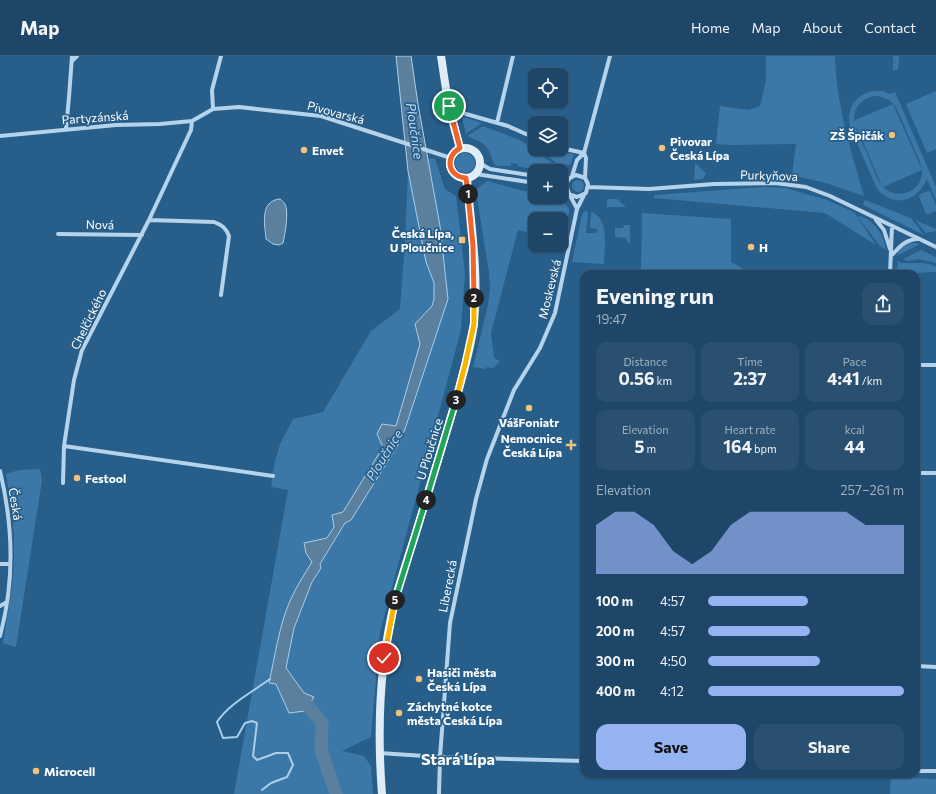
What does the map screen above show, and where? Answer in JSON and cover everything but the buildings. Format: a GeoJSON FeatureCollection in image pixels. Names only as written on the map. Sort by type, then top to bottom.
{"type":"FeatureCollection","features":[{"type":"Feature","properties":{"kind":"main road"},"geometry":{"type":"LineString","coordinates":[[441,56],[449,109],[460,148]]}},
{"type":"Feature","properties":{"kind":"main road"},"geometry":{"type":"LineString","coordinates":[[460,148],[470,148],[475,151],[478,154],[481,164],[476,174],[466,178],[457,176],[450,168],[451,158],[456,150],[460,148]]}},
{"type":"Feature","properties":{"kind":"main road","name":"U Ploučnice"},"geometry":{"type":"LineString","coordinates":[[382,794],[379,753],[379,714],[384,658],[389,628],[402,576],[451,416],[465,365],[474,324],[474,270],[466,178]]}},
{"type":"Feature","properties":{"kind":"street"},"geometry":{"type":"LineString","coordinates":[[66,129],[72,56]]}},
{"type":"Feature","properties":{"kind":"street"},"geometry":{"type":"LineString","coordinates":[[72,61],[77,56]]}},
{"type":"Feature","properties":{"kind":"street"},"geometry":{"type":"LineString","coordinates":[[213,109],[212,90],[221,56]]}},
{"type":"Feature","properties":{"kind":"street"},"geometry":{"type":"LineString","coordinates":[[497,123],[513,56]]}},
{"type":"Feature","properties":{"kind":"street"},"geometry":{"type":"LineString","coordinates":[[568,181],[572,176],[577,160],[584,153],[610,56]]}},
{"type":"Feature","properties":{"kind":"street","name":"Pivovarská"},"geometry":{"type":"LineString","coordinates":[[192,121],[213,109],[239,107],[320,116],[451,158]]}},
{"type":"Feature","properties":{"kind":"street"},"geometry":{"type":"LineString","coordinates":[[466,114],[497,123],[528,135]]}},
{"type":"Feature","properties":{"kind":"street","name":"Partyzánská"},"geometry":{"type":"LineString","coordinates":[[0,136],[116,125],[160,124],[192,121]]}},
{"type":"Feature","properties":{"kind":"street","name":"Chelčického"},"geometry":{"type":"LineString","coordinates":[[63,483],[64,446],[74,380],[82,350],[142,235],[191,130],[192,121]]}},
{"type":"Feature","properties":{"kind":"street"},"geometry":{"type":"LineString","coordinates":[[568,150],[584,153]]}},
{"type":"Feature","properties":{"kind":"street"},"geometry":{"type":"LineString","coordinates":[[571,195],[577,197],[584,195],[588,187],[585,178],[586,158],[584,153]]}},
{"type":"Feature","properties":{"kind":"street"},"geometry":{"type":"LineString","coordinates":[[481,164],[490,169],[528,175]]}},
{"type":"Feature","properties":{"kind":"street"},"geometry":{"type":"LineString","coordinates":[[476,174],[528,182]]}},
{"type":"Feature","properties":{"kind":"street"},"geometry":{"type":"LineString","coordinates":[[572,176],[576,175],[585,178]]}},
{"type":"Feature","properties":{"kind":"street","name":"Purkyňova"},"geometry":{"type":"LineString","coordinates":[[588,187],[649,189],[714,184],[775,183],[800,186],[811,188],[830,196],[936,247]]}},
{"type":"Feature","properties":{"kind":"street"},"geometry":{"type":"LineString","coordinates":[[568,190],[577,208]]}},
{"type":"Feature","properties":{"kind":"street","name":"Moskevská"},"geometry":{"type":"LineString","coordinates":[[514,390],[540,348],[555,313],[577,208],[584,195]]}},
{"type":"Feature","properties":{"kind":"street"},"geometry":{"type":"LineString","coordinates":[[875,218],[884,230],[892,255]]}},
{"type":"Feature","properties":{"kind":"street"},"geometry":{"type":"LineString","coordinates":[[149,220],[214,222],[227,230],[229,236],[221,295]]}},
{"type":"Feature","properties":{"kind":"street"},"geometry":{"type":"LineString","coordinates":[[890,270],[892,226]]}},
{"type":"Feature","properties":{"kind":"street","name":"Nová"},"geometry":{"type":"LineString","coordinates":[[58,234],[142,235]]}},
{"type":"Feature","properties":{"kind":"street"},"geometry":{"type":"LineString","coordinates":[[892,255],[904,243],[910,240],[919,239]]}},
{"type":"Feature","properties":{"kind":"street"},"geometry":{"type":"LineString","coordinates":[[920,365],[936,364]]}},
{"type":"Feature","properties":{"kind":"street","name":"Liberecká"},"geometry":{"type":"LineString","coordinates":[[439,794],[440,756],[450,623],[476,499],[487,459],[499,425],[514,390]]}},
{"type":"Feature","properties":{"kind":"street"},"geometry":{"type":"LineString","coordinates":[[64,446],[273,476]]}},
{"type":"Feature","properties":{"kind":"street"},"geometry":{"type":"LineString","coordinates":[[920,474],[936,473]]}},
{"type":"Feature","properties":{"kind":"street","name":"Česká"},"geometry":{"type":"LineString","coordinates":[[0,474],[9,518],[11,538],[7,602],[0,636]]}},
{"type":"Feature","properties":{"kind":"street"},"geometry":{"type":"LineString","coordinates":[[0,564],[10,564]]}},
{"type":"Feature","properties":{"kind":"street"},"geometry":{"type":"LineString","coordinates":[[0,606],[7,602]]}},
{"type":"Feature","properties":{"kind":"street"},"geometry":{"type":"LineString","coordinates":[[920,666],[936,667]]}},
{"type":"Feature","properties":{"kind":"street"},"geometry":{"type":"LineString","coordinates":[[379,753],[580,761]]}},
{"type":"Feature","properties":{"kind":"street"},"geometry":{"type":"LineString","coordinates":[[920,771],[936,771]]}},
{"type":"Feature","properties":{"kind":"green space"},"geometry":{"type":"Polygon","coordinates":[[[766,56],[835,56],[841,109],[849,144],[864,196],[826,183],[792,175],[796,144],[716,144],[720,106],[748,110],[760,106],[766,81],[766,56]]]}},
{"type":"Feature","properties":{"kind":"green space"},"geometry":{"type":"Polygon","coordinates":[[[893,56],[899,56],[898,70],[893,70],[893,56]]]}},
{"type":"Feature","properties":{"kind":"green space"},"geometry":{"type":"Polygon","coordinates":[[[873,91],[883,91],[890,94],[895,92],[936,187],[936,200],[927,179],[918,193],[905,200],[891,199],[877,189],[850,127],[849,120],[849,114],[853,104],[857,99],[873,91]],[[878,96],[868,98],[857,107],[854,122],[855,120],[893,104],[889,100],[878,96]],[[893,104],[922,170],[920,162],[896,107],[893,104]],[[856,128],[878,180],[882,186],[856,128]],[[922,170],[883,187],[889,191],[902,194],[914,189],[921,178],[922,170]]]}},
{"type":"Feature","properties":{"kind":"green space"},"geometry":{"type":"Polygon","coordinates":[[[936,91],[936,149],[927,153],[906,104],[936,91]]]}},
{"type":"Feature","properties":{"kind":"green space"},"geometry":{"type":"Polygon","coordinates":[[[466,108],[463,117],[482,123],[466,134],[460,109],[466,108]]]}},
{"type":"Feature","properties":{"kind":"green space"},"geometry":{"type":"Polygon","coordinates":[[[483,126],[520,140],[528,146],[528,156],[542,156],[554,164],[528,164],[528,168],[511,163],[511,166],[497,166],[495,165],[486,146],[467,136],[483,126]]]}},
{"type":"Feature","properties":{"kind":"green space"},"geometry":{"type":"Polygon","coordinates":[[[461,153],[469,153],[475,159],[475,167],[469,173],[461,173],[455,167],[455,159],[461,153]]]}},
{"type":"Feature","properties":{"kind":"green space"},"geometry":{"type":"Polygon","coordinates":[[[568,153],[574,154],[570,165],[557,163],[547,156],[568,156],[568,153]]]}},
{"type":"Feature","properties":{"kind":"green space"},"geometry":{"type":"Polygon","coordinates":[[[428,158],[435,159],[445,189],[456,196],[465,274],[461,330],[380,632],[371,737],[342,751],[364,756],[371,766],[373,794],[234,794],[288,490],[271,487],[274,465],[280,444],[293,419],[323,412],[371,331],[400,309],[408,171],[426,262],[434,283],[434,299],[432,306],[415,324],[420,344],[396,426],[377,435],[383,447],[327,538],[315,540],[306,553],[312,562],[301,580],[269,683],[276,684],[289,713],[305,711],[314,697],[304,693],[285,668],[294,628],[312,582],[321,568],[320,564],[345,523],[351,520],[398,445],[405,429],[448,299],[440,226],[428,158]]]}},
{"type":"Feature","properties":{"kind":"green space"},"geometry":{"type":"Polygon","coordinates":[[[695,163],[706,173],[703,179],[694,180],[695,163]]]}},
{"type":"Feature","properties":{"kind":"green space"},"geometry":{"type":"Polygon","coordinates":[[[578,180],[582,182],[584,186],[582,190],[578,192],[574,190],[572,186],[574,182],[578,180]]]}},
{"type":"Feature","properties":{"kind":"green space"},"geometry":{"type":"Polygon","coordinates":[[[487,181],[528,191],[528,204],[565,204],[569,209],[568,217],[568,212],[528,212],[528,232],[518,230],[491,333],[494,358],[500,361],[493,368],[487,367],[485,369],[473,367],[488,305],[490,288],[489,272],[476,192],[477,189],[487,181]]]}},
{"type":"Feature","properties":{"kind":"green space"},"geometry":{"type":"Polygon","coordinates":[[[765,187],[786,188],[827,200],[854,212],[876,245],[825,213],[654,198],[654,195],[765,187]]]}},
{"type":"Feature","properties":{"kind":"green space"},"geometry":{"type":"Polygon","coordinates":[[[930,191],[936,205],[936,211],[926,214],[919,196],[920,194],[930,191]]]}},
{"type":"Feature","properties":{"kind":"green space"},"geometry":{"type":"Polygon","coordinates":[[[607,199],[617,199],[626,207],[607,207],[607,199]]]}},
{"type":"Feature","properties":{"kind":"green space"},"geometry":{"type":"Polygon","coordinates":[[[865,200],[911,218],[924,235],[863,205],[865,200]]]}},
{"type":"Feature","properties":{"kind":"green space"},"geometry":{"type":"Polygon","coordinates":[[[587,211],[586,233],[597,232],[597,229],[590,228],[591,212],[597,215],[601,220],[605,234],[604,264],[572,262],[582,215],[587,211]]]}},
{"type":"Feature","properties":{"kind":"green space"},"geometry":{"type":"Polygon","coordinates":[[[642,213],[731,219],[731,262],[746,270],[641,270],[642,213]]]}},
{"type":"Feature","properties":{"kind":"green space"},"geometry":{"type":"Polygon","coordinates":[[[859,216],[874,224],[881,233],[886,250],[880,246],[858,217],[859,216]]]}},
{"type":"Feature","properties":{"kind":"green space"},"geometry":{"type":"Polygon","coordinates":[[[915,220],[936,229],[936,231],[926,233],[915,220]]]}},
{"type":"Feature","properties":{"kind":"green space"},"geometry":{"type":"Polygon","coordinates":[[[624,225],[630,225],[630,243],[626,238],[615,237],[615,228],[623,228],[624,225]]]}},
{"type":"Feature","properties":{"kind":"green space"},"geometry":{"type":"Polygon","coordinates":[[[907,243],[920,244],[897,256],[899,249],[907,243]]]}},
{"type":"Feature","properties":{"kind":"green space"},"geometry":{"type":"Polygon","coordinates":[[[921,250],[936,257],[936,263],[919,259],[907,261],[903,259],[921,250]]]}},
{"type":"Feature","properties":{"kind":"green space"},"geometry":{"type":"Polygon","coordinates":[[[898,261],[902,263],[930,264],[936,267],[936,272],[920,273],[920,270],[897,270],[898,261]]]}},
{"type":"Feature","properties":{"kind":"green space"},"geometry":{"type":"Polygon","coordinates":[[[40,469],[42,480],[16,647],[3,643],[11,595],[14,559],[13,520],[6,474],[19,470],[40,469]]]}},
{"type":"Feature","properties":{"kind":"green space"},"geometry":{"type":"Polygon","coordinates":[[[891,778],[936,779],[936,794],[890,794],[891,778]]]}},
{"type":"Feature","properties":{"kind":"water"},"geometry":{"type":"Polygon","coordinates":[[[396,56],[411,56],[440,226],[448,299],[405,429],[398,445],[351,520],[345,523],[320,564],[321,568],[312,582],[294,628],[286,668],[304,693],[314,697],[305,711],[289,713],[276,684],[269,683],[286,611],[300,581],[312,562],[306,553],[304,543],[327,538],[334,527],[332,515],[343,512],[383,447],[377,434],[382,424],[396,426],[420,344],[415,324],[432,306],[434,299],[434,283],[426,262],[408,171],[396,56]]]}},
{"type":"Feature","properties":{"kind":"water"},"geometry":{"type":"Polygon","coordinates":[[[280,199],[285,204],[287,217],[283,243],[279,245],[273,244],[266,239],[264,221],[266,209],[269,204],[280,199]]]}},
{"type":"Feature","properties":{"kind":"waterway"},"geometry":{"type":"LineString","coordinates":[[262,790],[271,783],[287,777],[293,765],[288,753],[276,753],[257,760],[253,756],[257,723],[252,721],[245,723],[237,737],[223,738],[217,722],[234,704],[270,679]]}},
{"type":"Feature","properties":{"kind":"waterway","name":"Ploučnice"},"geometry":{"type":"LineString","coordinates":[[295,697],[308,706],[322,723],[321,750],[336,794]]}},
{"type":"Feature","properties":{"kind":"place","name":"ZŠ Špičák"},"geometry":{"type":"Point","coordinates":[892,135]}},
{"type":"Feature","properties":{"kind":"place","name":"Pivovar Česká Lípa"},"geometry":{"type":"Point","coordinates":[662,148]}},
{"type":"Feature","properties":{"kind":"place","name":"Envet"},"geometry":{"type":"Point","coordinates":[304,150]}},
{"type":"Feature","properties":{"kind":"place","name":"Česká Lípa, U Ploučnice"},"geometry":{"type":"Point","coordinates":[462,240]}},
{"type":"Feature","properties":{"kind":"place","name":"H"},"geometry":{"type":"Point","coordinates":[751,247]}},
{"type":"Feature","properties":{"kind":"place","name":"VášFoniatr"},"geometry":{"type":"Point","coordinates":[529,408]}},
{"type":"Feature","properties":{"kind":"place","name":"Nemocnice Česká Lípa"},"geometry":{"type":"Point","coordinates":[571,445]}},
{"type":"Feature","properties":{"kind":"place","name":"Festool"},"geometry":{"type":"Point","coordinates":[77,478]}},
{"type":"Feature","properties":{"kind":"place","name":"Hasiči města Česká Lípa"},"geometry":{"type":"Point","coordinates":[419,679]}},
{"type":"Feature","properties":{"kind":"place","name":"Záchytné kotce města Česká Lípa"},"geometry":{"type":"Point","coordinates":[399,713]}},
{"type":"Feature","properties":{"kind":"place","name":"Microcell"},"geometry":{"type":"Point","coordinates":[36,771]}},
{"type":"Feature","properties":{"kind":"district","name":"Stará Lípa"},"geometry":{"type":"Point","coordinates":[458,758]}},
{"type":"Feature","properties":{"kind":"route"},"geometry":{"type":"LineString","coordinates":[[384,658],[395,600],[451,416],[465,365],[474,324],[473,246],[466,178],[457,176],[450,168],[453,154],[460,148],[449,106]]}}]}
